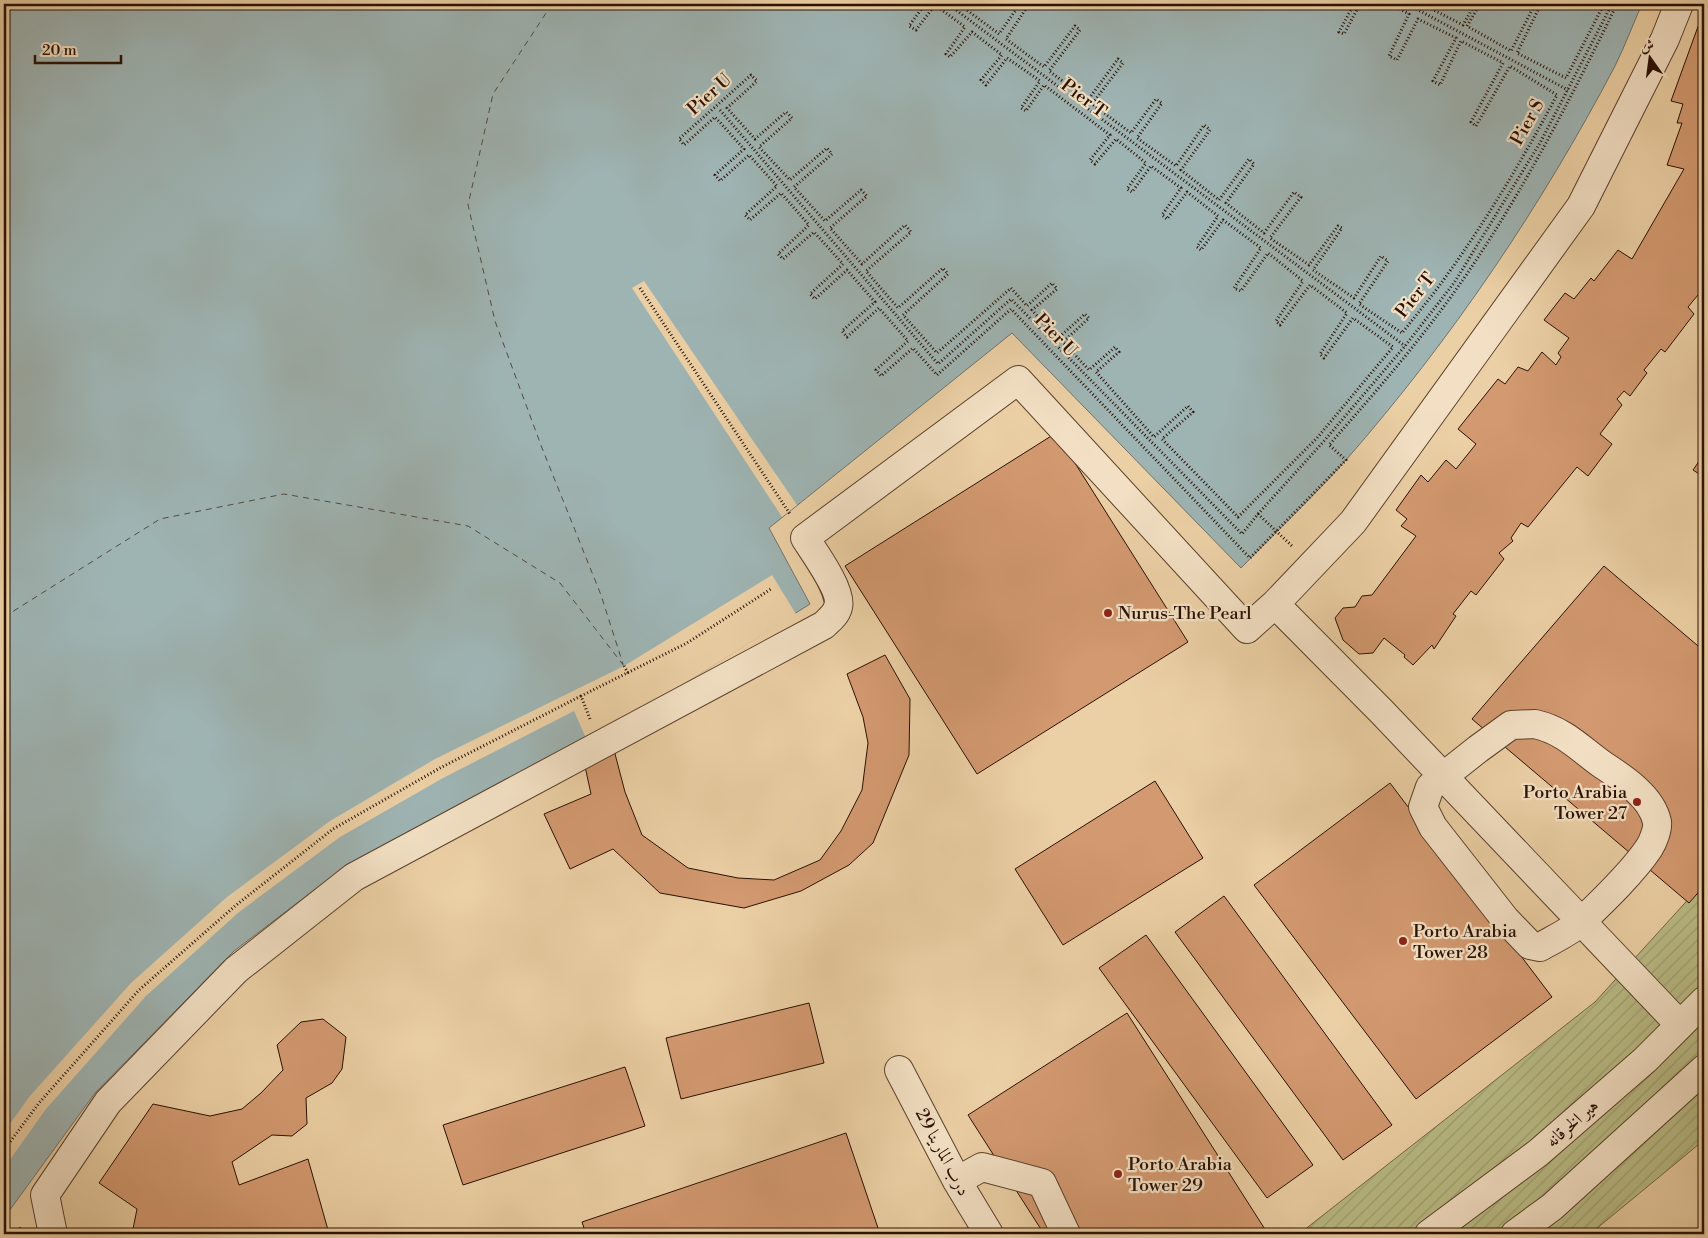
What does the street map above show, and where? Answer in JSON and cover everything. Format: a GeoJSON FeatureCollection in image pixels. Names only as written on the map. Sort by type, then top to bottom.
{"type":"FeatureCollection","features":[{"type":"Feature","properties":{"kind":"street"},"geometry":{"type":"LineString","coordinates":[[54,1234],[45,1195],[108,1102],[236,970],[354,877],[824,626],[834,616],[839,606],[837,591],[805,538],[1018,380],[1247,628],[1274,604],[1354,522],[1581,206],[1665,39],[1679,4]]}},
{"type":"Feature","properties":{"kind":"street"},"geometry":{"type":"LineString","coordinates":[[1274,604],[1382,712],[1680,1025]]}},
{"type":"Feature","properties":{"kind":"street"},"geometry":{"type":"LineString","coordinates":[[1535,724],[1551,728],[1567,737],[1639,793],[1653,810],[1657,825],[1651,846],[1634,867],[1581,921],[1540,947],[1530,945],[1505,919],[1433,827],[1423,807],[1430,787],[1443,776],[1511,725],[1535,724]]}},
{"type":"Feature","properties":{"kind":"street","name":"هير الخرقانه"},"geometry":{"type":"LineString","coordinates":[[1429,1234],[1538,1153],[1645,1060],[1704,1001]]}},
{"type":"Feature","properties":{"kind":"street"},"geometry":{"type":"LineString","coordinates":[[1515,1234],[1552,1207],[1704,1069]]}},
{"type":"Feature","properties":{"kind":"street","name":"درب المارينا 29"},"geometry":{"type":"LineString","coordinates":[[899,1070],[957,1181],[989,1234]]}},
{"type":"Feature","properties":{"kind":"street"},"geometry":{"type":"LineString","coordinates":[[957,1181],[982,1167],[1042,1182],[1066,1234]]}},
{"type":"Feature","properties":{"kind":"path","name":"Pier T"},"geometry":{"type":"LineString","coordinates":[[925,4],[909,26],[916,30],[935,4],[965,27],[946,54],[950,57],[972,32],[1002,55],[981,80],[986,85],[1007,58],[1040,81],[1021,108],[1026,111],[1044,85],[1110,135],[1090,160],[1094,164],[1116,139],[1146,163],[1127,189],[1132,192],[1151,166],[1181,188],[1162,215],[1167,218],[1187,192],[1218,216],[1198,247],[1201,250],[1223,220],[1261,248],[1234,288],[1241,292],[1268,253],[1303,281],[1276,320],[1280,325],[1310,284],[1347,313],[1320,354],[1324,358],[1353,318],[1393,347],[1316,438]]}},
{"type":"Feature","properties":{"kind":"path"},"geometry":{"type":"LineString","coordinates":[[948,4],[1405,346]]}},
{"type":"Feature","properties":{"kind":"path"},"geometry":{"type":"LineString","coordinates":[[961,4],[999,34],[1020,4]]}},
{"type":"Feature","properties":{"kind":"path","name":"Pier T"},"geometry":{"type":"LineString","coordinates":[[1029,4],[1006,39],[1044,67],[1075,26],[1080,30],[1049,71],[1088,100],[1118,59],[1123,63],[1092,104],[1131,134],[1156,99],[1162,103],[1137,138],[1176,166],[1204,125],[1210,130],[1181,170],[1219,200],[1249,159],[1254,164],[1226,203],[1264,233],[1294,192],[1301,197],[1270,238],[1309,265],[1338,226],[1342,228],[1313,270],[1354,298],[1381,256],[1388,261],[1359,304],[1402,333],[1447,276],[1487,215]]}},
{"type":"Feature","properties":{"kind":"path"},"geometry":{"type":"LineString","coordinates":[[1293,4],[1291,6],[1298,9],[1301,4]]}},
{"type":"Feature","properties":{"kind":"path"},"geometry":{"type":"LineString","coordinates":[[1354,4],[1339,32],[1344,34],[1360,4]]}},
{"type":"Feature","properties":{"kind":"path","name":"Pier S"},"geometry":{"type":"LineString","coordinates":[[1391,4],[1409,14],[1389,56],[1397,60],[1418,19],[1456,38],[1433,81],[1440,85],[1461,41],[1503,63],[1471,122],[1476,126],[1510,66],[1557,95],[1534,138],[1487,215]]}},
{"type":"Feature","properties":{"kind":"path"},"geometry":{"type":"LineString","coordinates":[[1407,4],[1568,90]]}},
{"type":"Feature","properties":{"kind":"path"},"geometry":{"type":"LineString","coordinates":[[1422,4],[1463,25],[1475,4]]}},
{"type":"Feature","properties":{"kind":"path"},"geometry":{"type":"LineString","coordinates":[[1480,4],[1468,26],[1511,51],[1535,4]]}},
{"type":"Feature","properties":{"kind":"path"},"geometry":{"type":"LineString","coordinates":[[1541,4],[1517,54],[1566,78],[1604,4]]}},
{"type":"Feature","properties":{"kind":"path"},"geometry":{"type":"LineString","coordinates":[[720,110],[938,364],[1011,299],[1242,534],[1405,346],[1454,283],[1540,143],[1612,4]]}},
{"type":"Feature","properties":{"kind":"path","name":"Pier S"},"geometry":{"type":"LineString","coordinates":[[1500,222],[1569,102],[1617,4]]}},
{"type":"Feature","properties":{"kind":"path","name":"Pier U"},"geometry":{"type":"LineString","coordinates":[[1316,438],[1238,517],[1162,439],[1193,412],[1188,406],[1154,437],[1096,372],[1120,352],[1115,347],[1089,370],[1063,342],[1089,318],[1085,314],[1057,339],[1032,310],[1057,288],[1052,283],[1027,306],[1011,288],[937,353],[903,315],[948,274],[943,268],[898,308],[866,271],[910,232],[905,225],[862,264],[830,228],[867,196],[861,190],[825,221],[794,187],[832,154],[826,148],[790,180],[759,147],[792,118],[786,112],[755,139],[727,108],[757,81],[751,75],[679,139],[684,145],[715,117],[744,149],[715,175],[720,181],[749,155],[777,186],[745,214],[750,220],[781,193],[809,225],[778,254],[782,259],[814,232],[843,264],[810,294],[815,299],[847,270],[875,302],[842,331],[847,337],[879,308],[908,341],[876,370],[881,376],[913,348],[937,375],[1012,309],[1250,558],[1346,460],[1330,445]]}},
{"type":"Feature","properties":{"kind":"path","name":"Pier T"},"geometry":{"type":"LineString","coordinates":[[1330,445],[1412,348],[1460,283],[1500,222]]}},
{"type":"Feature","properties":{"kind":"path"},"geometry":{"type":"LineString","coordinates":[[640,288],[805,538]]}},
{"type":"Feature","properties":{"kind":"path"},"geometry":{"type":"LineString","coordinates":[[1258,514],[1276,532]]}},
{"type":"Feature","properties":{"kind":"path"},"geometry":{"type":"LineString","coordinates":[[4,1150],[38,1103],[139,990],[242,900],[333,829],[440,768],[687,643],[771,588]]}},
{"type":"Feature","properties":{"kind":"path"},"geometry":{"type":"LineString","coordinates":[[624,666],[628,673]]}},
{"type":"Feature","properties":{"kind":"path"},"geometry":{"type":"LineString","coordinates":[[581,696],[599,746]]}},
{"type":"Feature","properties":{"kind":"green space"},"geometry":{"type":"Polygon","coordinates":[[[1704,882],[1704,1140],[1590,1234],[1299,1234],[1595,1002],[1704,882]]]}},
{"type":"Feature","properties":{"kind":"water"},"geometry":{"type":"Polygon","coordinates":[[[4,4],[1642,4],[1615,66],[1557,170],[1458,320],[1422,368],[1346,460],[1241,568],[1012,333],[769,528],[810,604],[655,702],[343,868],[234,951],[95,1093],[4,1218],[4,4]]]}},
{"type":"Feature","properties":{"kind":"pier"},"geometry":{"type":"Polygon","coordinates":[[[644,281],[797,505],[782,517],[632,288],[644,281]]]}},
{"type":"Feature","properties":{"kind":"pier"},"geometry":{"type":"Polygon","coordinates":[[[772,575],[796,614],[655,702],[586,738],[574,711],[443,778],[340,837],[239,912],[146,996],[46,1109],[4,1168],[4,1132],[30,1096],[131,983],[227,897],[330,821],[435,759],[624,666],[772,575]]]}},
{"type":"Feature","properties":{"kind":"building"},"geometry":{"type":"Polygon","coordinates":[[[1704,10],[1704,298],[1698,295],[1688,307],[1694,314],[1665,352],[1661,349],[1644,370],[1647,373],[1630,396],[1624,391],[1617,399],[1622,405],[1600,434],[1612,444],[1588,476],[1577,467],[1528,527],[1521,523],[1511,538],[1513,541],[1499,553],[1504,559],[1476,595],[1471,591],[1453,614],[1456,616],[1434,649],[1432,645],[1413,665],[1404,657],[1405,655],[1384,638],[1373,653],[1359,654],[1343,640],[1335,618],[1343,608],[1355,607],[1362,596],[1372,595],[1416,536],[1401,526],[1407,519],[1396,510],[1421,475],[1428,482],[1446,460],[1456,469],[1476,444],[1458,429],[1498,379],[1505,384],[1518,367],[1528,371],[1542,352],[1556,365],[1561,357],[1558,353],[1569,338],[1544,320],[1565,293],[1574,299],[1591,278],[1594,281],[1618,250],[1632,259],[1684,169],[1667,165],[1682,123],[1677,123],[1683,104],[1671,101],[1704,10]]]}},
{"type":"Feature","properties":{"kind":"building"},"geometry":{"type":"Polygon","coordinates":[[[1056,433],[1188,642],[977,774],[845,566],[1056,433]]]}},
{"type":"Feature","properties":{"kind":"building"},"geometry":{"type":"Polygon","coordinates":[[[1704,454],[1704,477],[1693,470],[1704,454]]]}},
{"type":"Feature","properties":{"kind":"building","name":"Porto Arabia Tower 27"},"geometry":{"type":"Polygon","coordinates":[[[1604,566],[1704,651],[1704,886],[1689,903],[1472,719],[1604,566]]]}},
{"type":"Feature","properties":{"kind":"building"},"geometry":{"type":"Polygon","coordinates":[[[885,655],[910,699],[909,755],[873,843],[849,865],[801,891],[744,908],[660,893],[613,849],[570,869],[544,814],[591,794],[583,757],[614,750],[625,792],[642,835],[688,868],[738,878],[774,880],[820,860],[841,831],[862,790],[868,743],[863,717],[847,674],[885,655]]]}},
{"type":"Feature","properties":{"kind":"building"},"geometry":{"type":"Polygon","coordinates":[[[1155,781],[1203,858],[1063,945],[1015,869],[1155,781]]]}},
{"type":"Feature","properties":{"kind":"building","name":"Porto Arabia Tower 28"},"geometry":{"type":"Polygon","coordinates":[[[1390,783],[1552,997],[1416,1099],[1254,885],[1390,783]]]}},
{"type":"Feature","properties":{"kind":"building"},"geometry":{"type":"Polygon","coordinates":[[[1224,896],[1392,1125],[1343,1160],[1175,932],[1224,896]]]}},
{"type":"Feature","properties":{"kind":"building"},"geometry":{"type":"Polygon","coordinates":[[[1146,935],[1313,1165],[1267,1198],[1099,968],[1146,935]]]}},
{"type":"Feature","properties":{"kind":"building"},"geometry":{"type":"Polygon","coordinates":[[[809,1003],[824,1063],[681,1099],[666,1038],[809,1003]]]}},
{"type":"Feature","properties":{"kind":"building","name":"Porto Arabia Tower 29"},"geometry":{"type":"Polygon","coordinates":[[[1127,1013],[1268,1234],[1044,1234],[968,1115],[1127,1013]]]}},
{"type":"Feature","properties":{"kind":"building"},"geometry":{"type":"Polygon","coordinates":[[[323,1019],[346,1037],[342,1069],[332,1083],[306,1098],[307,1124],[292,1136],[272,1135],[232,1162],[239,1185],[308,1159],[328,1230],[319,1234],[132,1234],[137,1209],[99,1183],[153,1104],[210,1116],[242,1109],[261,1093],[283,1070],[277,1045],[301,1022],[323,1019]]]}},
{"type":"Feature","properties":{"kind":"building"},"geometry":{"type":"Polygon","coordinates":[[[625,1067],[645,1126],[463,1185],[443,1125],[625,1067]]]}},
{"type":"Feature","properties":{"kind":"building"},"geometry":{"type":"Polygon","coordinates":[[[846,1133],[880,1234],[586,1234],[582,1222],[846,1133]]]}},
{"type":"Feature","properties":{"kind":"ferry route"},"geometry":{"type":"LineString","coordinates":[[552,4],[493,94],[468,205],[495,321],[542,448],[601,595],[623,664]]}},
{"type":"Feature","properties":{"kind":"ferry route"},"geometry":{"type":"LineString","coordinates":[[4,617],[160,519],[284,494],[468,526],[560,583],[624,666]]}},
{"type":"Feature","properties":{"kind":"place","name":"Nurus-The Pearl"},"geometry":{"type":"Point","coordinates":[1108,613]}},
{"type":"Feature","properties":{"kind":"place","name":"Porto Arabia Tower 27"},"geometry":{"type":"Point","coordinates":[1637,802]}},
{"type":"Feature","properties":{"kind":"place","name":"Porto Arabia Tower 28"},"geometry":{"type":"Point","coordinates":[1403,941]}},
{"type":"Feature","properties":{"kind":"place","name":"Porto Arabia Tower 29"},"geometry":{"type":"Point","coordinates":[1118,1174]}}]}
